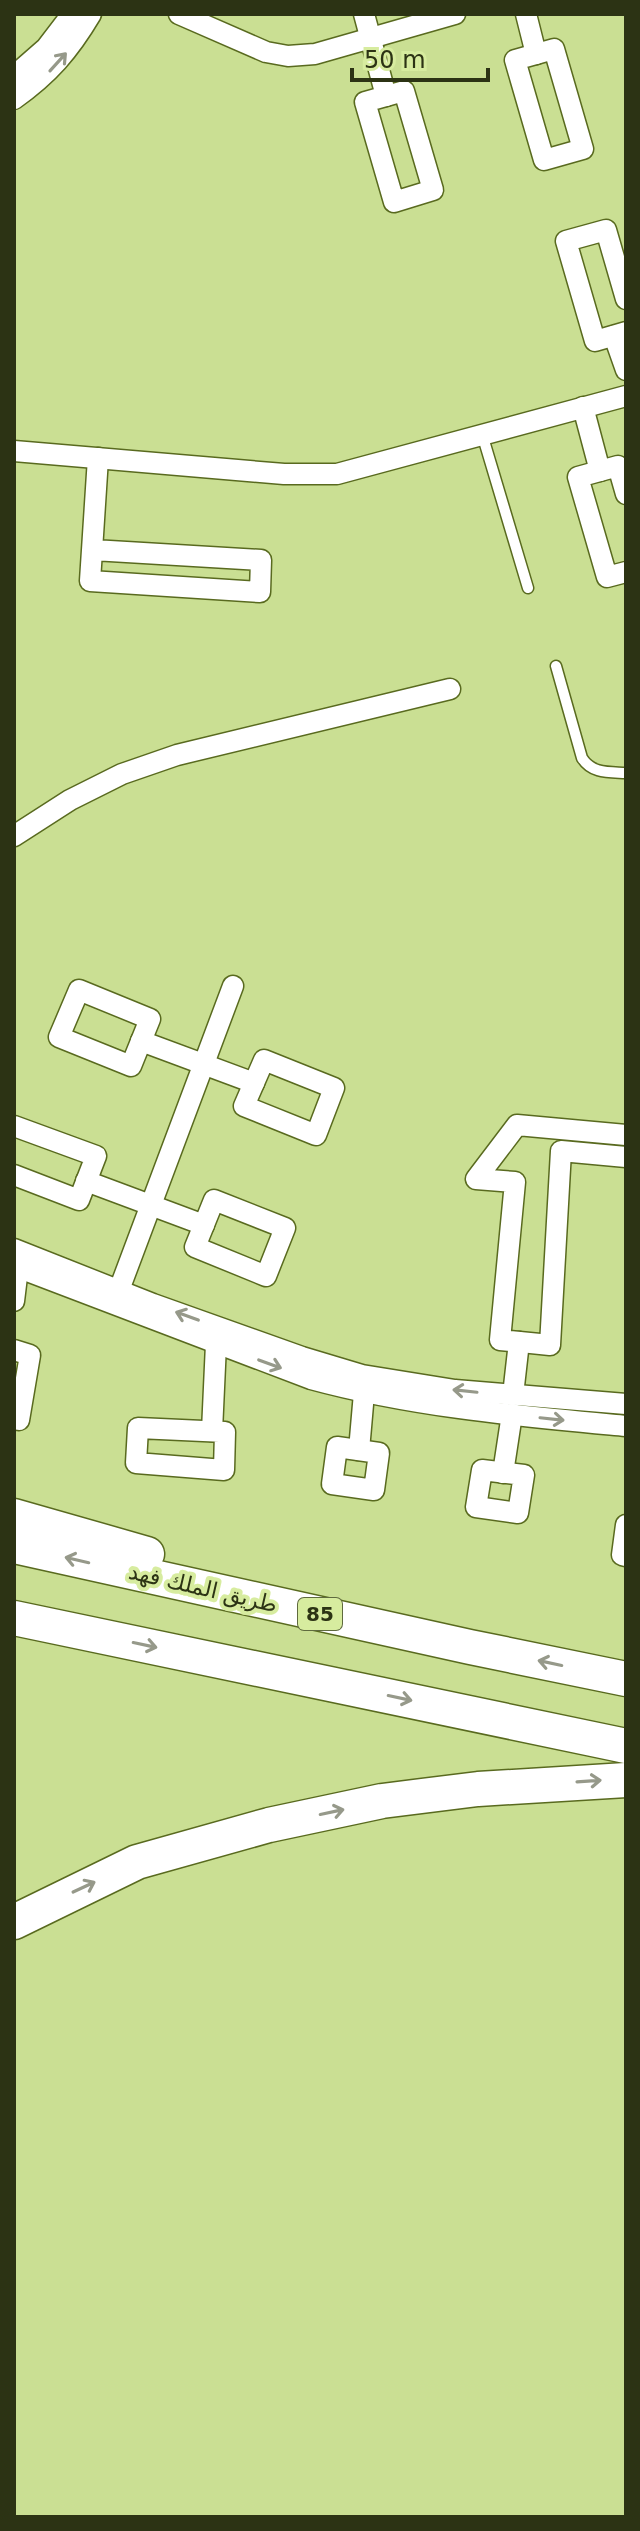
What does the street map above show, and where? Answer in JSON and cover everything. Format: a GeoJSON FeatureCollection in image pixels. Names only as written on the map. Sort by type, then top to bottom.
{"type":"FeatureCollection","features":[{"type":"Feature","properties":{"kind":"highway"},"geometry":{"type":"LineString","coordinates":[[14,1516],[470,1647]]}},
{"type":"Feature","properties":{"kind":"highway","name":"طريق الملك فهد"},"geometry":{"type":"LineString","coordinates":[[14,1546],[626,1679]]}},
{"type":"Feature","properties":{"kind":"highway"},"geometry":{"type":"LineString","coordinates":[[14,1618],[626,1746]]}},
{"type":"Feature","properties":{"kind":"highway"},"geometry":{"type":"LineString","coordinates":[[14,1922],[137,1862],[269,1825],[382,1801],[478,1789],[626,1780]]}},
{"type":"Feature","properties":{"kind":"street"},"geometry":{"type":"LineString","coordinates":[[14,76],[46,48],[72,14]]}},
{"type":"Feature","properties":{"kind":"street"},"geometry":{"type":"LineString","coordinates":[[14,99],[44,77],[73,45],[91,14]]}},
{"type":"Feature","properties":{"kind":"street"},"geometry":{"type":"LineString","coordinates":[[179,14],[266,52],[288,56],[315,54],[455,14]]}},
{"type":"Feature","properties":{"kind":"street"},"geometry":{"type":"LineString","coordinates":[[364,14],[386,96]]}},
{"type":"Feature","properties":{"kind":"street"},"geometry":{"type":"LineString","coordinates":[[526,14],[536,54]]}},
{"type":"Feature","properties":{"kind":"street"},"geometry":{"type":"LineString","coordinates":[[554,49],[583,149],[544,160],[515,60],[536,54],[554,49]]}},
{"type":"Feature","properties":{"kind":"street"},"geometry":{"type":"LineString","coordinates":[[404,91],[433,190],[394,202],[365,102],[386,96],[404,91]]}},
{"type":"Feature","properties":{"kind":"street"},"geometry":{"type":"LineString","coordinates":[[626,299],[606,230],[566,241],[595,341],[620,334],[626,370]]}},
{"type":"Feature","properties":{"kind":"street"},"geometry":{"type":"LineString","coordinates":[[14,451],[284,474],[337,474],[626,396]]}},
{"type":"Feature","properties":{"kind":"street"},"geometry":{"type":"LineString","coordinates":[[583,407],[600,471]]}},
{"type":"Feature","properties":{"kind":"street"},"geometry":{"type":"LineString","coordinates":[[93,550],[261,560],[260,592],[90,581],[98,458]]}},
{"type":"Feature","properties":{"kind":"street"},"geometry":{"type":"LineString","coordinates":[[626,494],[618,466],[578,477],[607,577],[626,572]]}},
{"type":"Feature","properties":{"kind":"street"},"geometry":{"type":"LineString","coordinates":[[14,836],[83,793],[122,774],[177,755],[450,689]]}},
{"type":"Feature","properties":{"kind":"street"},"geometry":{"type":"LineString","coordinates":[[119,1290],[233,986]]}},
{"type":"Feature","properties":{"kind":"street"},"geometry":{"type":"LineString","coordinates":[[79,990],[150,1019],[141,1041],[131,1066],[59,1037],[79,990]]}},
{"type":"Feature","properties":{"kind":"street"},"geometry":{"type":"LineString","coordinates":[[141,1041],[254,1083]]}},
{"type":"Feature","properties":{"kind":"street"},"geometry":{"type":"LineString","coordinates":[[264,1060],[334,1088],[316,1135],[244,1106],[254,1083],[264,1060]]}},
{"type":"Feature","properties":{"kind":"street"},"geometry":{"type":"LineString","coordinates":[[626,1135],[517,1125],[476,1179],[515,1182],[500,1340],[550,1345],[561,1151],[626,1157]]}},
{"type":"Feature","properties":{"kind":"street"},"geometry":{"type":"LineString","coordinates":[[14,1126],[96,1156],[79,1200],[14,1175]]}},
{"type":"Feature","properties":{"kind":"street"},"geometry":{"type":"LineString","coordinates":[[86,1181],[204,1225]]}},
{"type":"Feature","properties":{"kind":"street"},"geometry":{"type":"LineString","coordinates":[[214,1200],[285,1228],[266,1276],[195,1247],[204,1225],[214,1200]]}},
{"type":"Feature","properties":{"kind":"street"},"geometry":{"type":"LineString","coordinates":[[15,1261],[119,1290],[302,1357],[362,1375],[455,1390],[626,1426]]}},
{"type":"Feature","properties":{"kind":"street"},"geometry":{"type":"LineString","coordinates":[[14,1301],[15,1261]]}},
{"type":"Feature","properties":{"kind":"street"},"geometry":{"type":"LineString","coordinates":[[15,1261],[216,1344],[311,1379],[364,1393],[442,1407],[626,1404]]}},
{"type":"Feature","properties":{"kind":"street"},"geometry":{"type":"LineString","coordinates":[[503,1473],[519,1342]]}},
{"type":"Feature","properties":{"kind":"street"},"geometry":{"type":"LineString","coordinates":[[212,1431],[216,1344]]}},
{"type":"Feature","properties":{"kind":"street"},"geometry":{"type":"LineString","coordinates":[[14,1350],[30,1355],[19,1420],[14,1419]]}},
{"type":"Feature","properties":{"kind":"street"},"geometry":{"type":"LineString","coordinates":[[359,1450],[364,1393]]}},
{"type":"Feature","properties":{"kind":"street"},"geometry":{"type":"LineString","coordinates":[[626,1525],[622,1555],[626,1556]]}},
{"type":"Feature","properties":{"kind":"lane"},"geometry":{"type":"LineString","coordinates":[[482,434],[528,588]]}},
{"type":"Feature","properties":{"kind":"lane"},"geometry":{"type":"LineString","coordinates":[[556,666],[587,767],[596,771],[626,773]]}}]}
